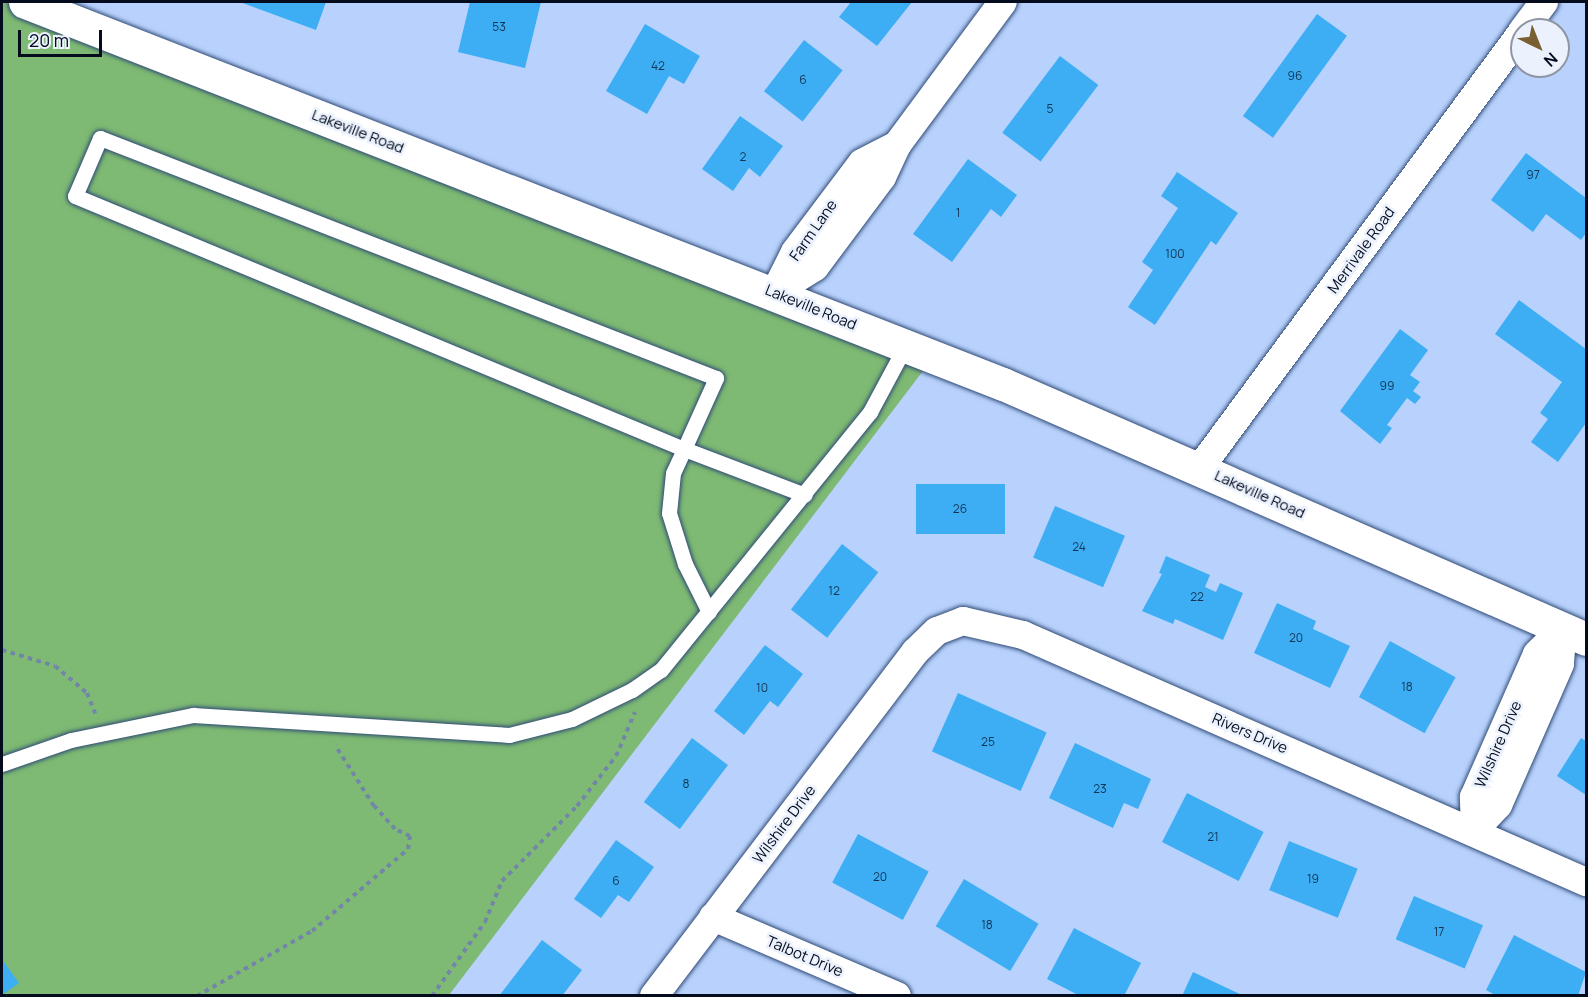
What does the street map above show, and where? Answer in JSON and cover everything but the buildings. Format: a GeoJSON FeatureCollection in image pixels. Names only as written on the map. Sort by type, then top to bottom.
{"type":"FeatureCollection","features":[{"type":"Feature","properties":{"kind":"main road","name":"Lakeville Road"},"geometry":{"type":"LineString","coordinates":[[25,2],[775,292],[906,345],[1200,468],[1575,634]]}},
{"type":"Feature","properties":{"kind":"street","name":"Farm Lane"},"geometry":{"type":"LineString","coordinates":[[775,292],[795,252],[862,163],[897,145],[1003,2]]}},
{"type":"Feature","properties":{"kind":"street","name":"Merrivale Road"},"geometry":{"type":"LineString","coordinates":[[1532,18],[1544,2]]}},
{"type":"Feature","properties":{"kind":"street","name":"Merrivale Road"},"geometry":{"type":"LineString","coordinates":[[1200,468],[1510,49]]}},
{"type":"Feature","properties":{"kind":"street","name":"Rivers Drive"},"geometry":{"type":"LineString","coordinates":[[915,652],[937,631],[963,621],[993,625],[1475,830],[1587,882]]}},
{"type":"Feature","properties":{"kind":"street","name":"Wilshire Drive"},"geometry":{"type":"LineString","coordinates":[[1475,830],[1498,805],[1550,685],[1575,634]]}},
{"type":"Feature","properties":{"kind":"street","name":"Wilshire Drive"},"geometry":{"type":"LineString","coordinates":[[654,996],[915,652]]}},
{"type":"Feature","properties":{"kind":"street","name":"Talbot Drive"},"geometry":{"type":"LineString","coordinates":[[713,917],[897,996]]}},
{"type":"Feature","properties":{"kind":"lane"},"geometry":{"type":"LineString","coordinates":[[709,612],[685,564],[669,513],[673,474],[684,449],[716,378],[100,138],[75,196],[684,449],[805,495]]}},
{"type":"Feature","properties":{"kind":"lane"},"geometry":{"type":"LineString","coordinates":[[2,764],[103,733],[193,715],[509,735],[572,719],[632,690],[661,670],[805,495],[880,398],[906,345]]}},
{"type":"Feature","properties":{"kind":"path"},"geometry":{"type":"LineString","coordinates":[[2,650],[55,666],[87,693],[103,733]]}},
{"type":"Feature","properties":{"kind":"path"},"geometry":{"type":"LineString","coordinates":[[432,996],[485,922],[502,881],[577,806],[616,756],[634,714],[632,690]]}},
{"type":"Feature","properties":{"kind":"path"},"geometry":{"type":"LineString","coordinates":[[197,996],[312,931],[408,849],[410,836],[396,829],[374,806],[335,746],[331,724]]}},
{"type":"Feature","properties":{"kind":"green space"},"geometry":{"type":"Polygon","coordinates":[[[2,2],[14,2],[932,359],[449,995],[2,995],[2,2]]]}}]}
